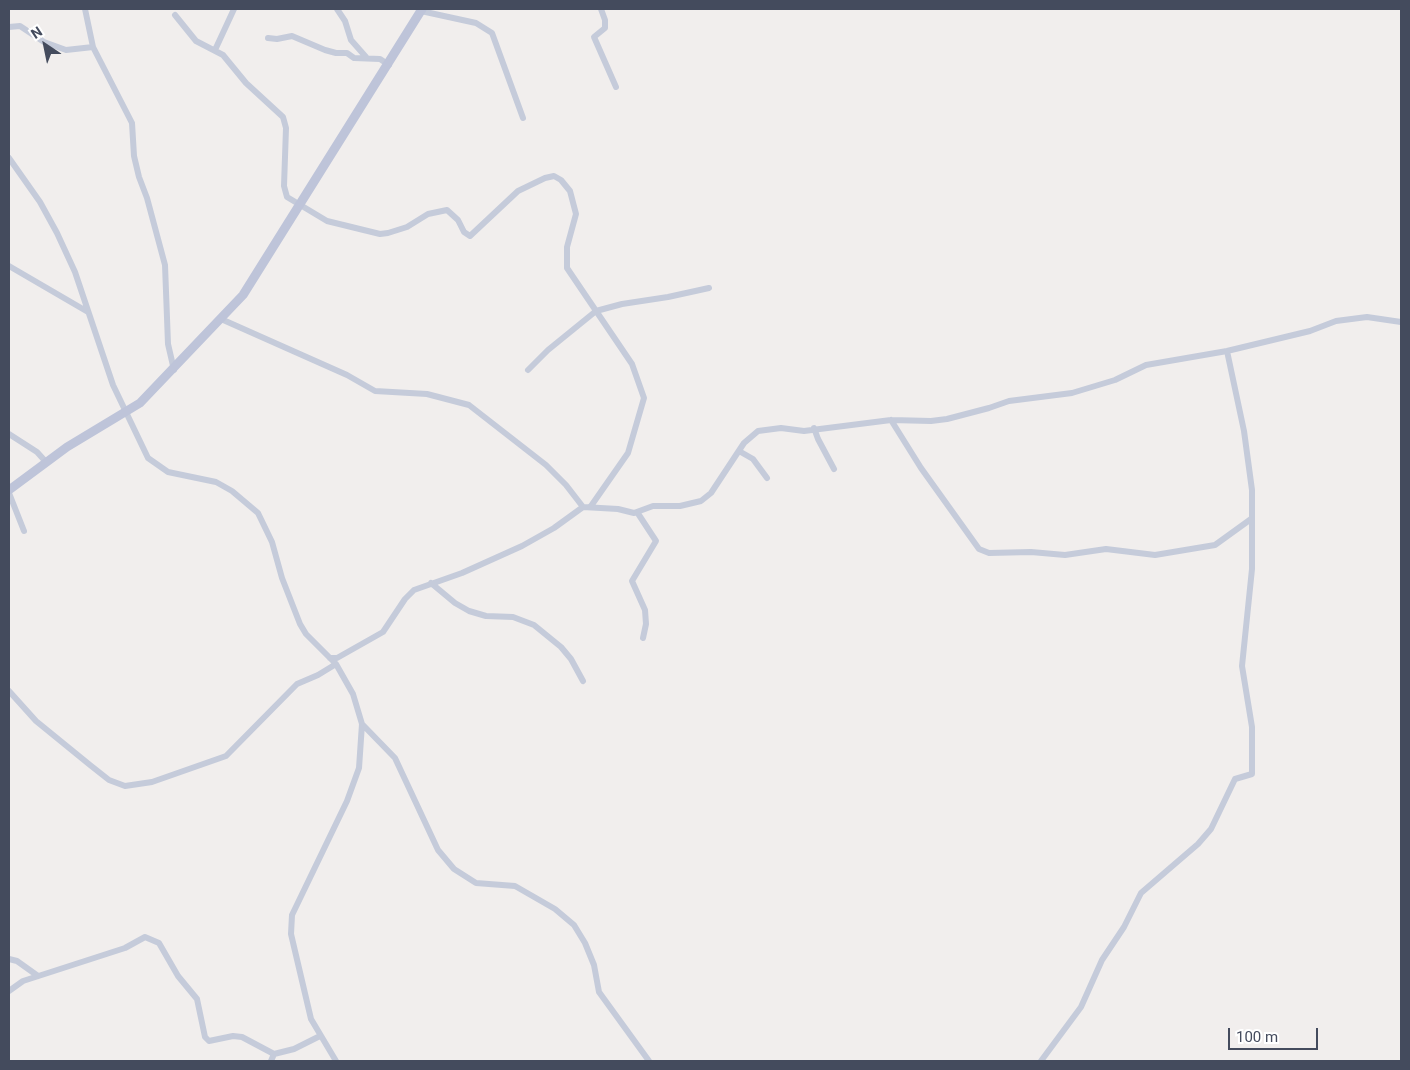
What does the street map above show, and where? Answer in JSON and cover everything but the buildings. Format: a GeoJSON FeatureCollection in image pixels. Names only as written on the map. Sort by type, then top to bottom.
{"type":"FeatureCollection","features":[{"type":"Feature","properties":{"kind":"main road"},"geometry":{"type":"LineString","coordinates":[[9,491],[46,462],[125,413],[152,392],[252,284],[298,205],[330,159],[360,105],[389,65],[422,10]]}},
{"type":"Feature","properties":{"kind":"street"},"geometry":{"type":"LineString","coordinates":[[85,9],[93,46],[132,123],[134,156],[165,265],[168,344],[174,370]]}},
{"type":"Feature","properties":{"kind":"street"},"geometry":{"type":"LineString","coordinates":[[215,50],[234,9]]}},
{"type":"Feature","properties":{"kind":"street"},"geometry":{"type":"LineString","coordinates":[[337,9],[345,21],[351,40],[366,57]]}},
{"type":"Feature","properties":{"kind":"street"},"geometry":{"type":"LineString","coordinates":[[600,9],[606,20],[605,28],[594,37],[616,87]]}},
{"type":"Feature","properties":{"kind":"street"},"geometry":{"type":"LineString","coordinates":[[422,10],[476,23],[492,33],[523,118]]}},
{"type":"Feature","properties":{"kind":"street"},"geometry":{"type":"LineString","coordinates":[[175,15],[196,41],[223,55],[246,83],[277,109],[283,117],[286,128],[284,141],[286,195],[298,205],[327,221],[380,234],[396,231],[428,214],[447,210],[458,220],[464,232],[470,236],[518,191],[545,178],[554,176],[562,180],[570,191],[574,204],[575,221],[567,247],[567,268],[632,364],[644,398],[628,453],[591,506]]}},
{"type":"Feature","properties":{"kind":"street"},"geometry":{"type":"LineString","coordinates":[[9,27],[20,26],[44,42],[66,50],[93,46]]}},
{"type":"Feature","properties":{"kind":"street"},"geometry":{"type":"LineString","coordinates":[[268,38],[277,39],[292,36],[331,52],[346,52],[354,58],[380,59],[389,65]]}},
{"type":"Feature","properties":{"kind":"street"},"geometry":{"type":"LineString","coordinates":[[9,158],[40,202],[57,233],[75,272],[113,386],[148,458],[158,467],[183,476],[216,482],[232,491],[258,513],[272,542],[282,578],[300,624],[336,664],[353,694],[362,724],[360,768],[347,801],[292,915],[291,934],[302,988],[311,1019],[336,1061]]}},
{"type":"Feature","properties":{"kind":"street"},"geometry":{"type":"LineString","coordinates":[[9,266],[88,312]]}},
{"type":"Feature","properties":{"kind":"street"},"geometry":{"type":"LineString","coordinates":[[528,370],[582,321],[596,311],[622,304],[668,298],[709,288]]}},
{"type":"Feature","properties":{"kind":"street"},"geometry":{"type":"LineString","coordinates":[[330,658],[337,658],[383,632],[409,594],[419,587],[462,573],[522,546],[583,507],[591,506],[637,512],[653,506],[685,505],[708,496],[719,484],[738,451],[758,431],[781,428],[804,431],[814,428],[891,420],[932,421],[947,419],[1009,401],[1072,393],[1114,380],[1146,365],[1227,351],[1310,331],[1340,320],[1367,317],[1401,322]]}},
{"type":"Feature","properties":{"kind":"street"},"geometry":{"type":"LineString","coordinates":[[221,319],[347,375],[375,391],[427,394],[469,404],[546,465],[566,485],[583,507]]}},
{"type":"Feature","properties":{"kind":"street"},"geometry":{"type":"LineString","coordinates":[[1041,1061],[1082,1007],[1102,960],[1124,927],[1141,893],[1198,844],[1211,829],[1235,779],[1252,774],[1252,727],[1242,666],[1252,569],[1250,518],[1252,490],[1244,431],[1227,351]]}},
{"type":"Feature","properties":{"kind":"street"},"geometry":{"type":"LineString","coordinates":[[891,420],[921,468],[979,549],[989,553],[1031,552],[1065,555],[1106,549],[1155,555],[1216,545],[1250,518]]}},
{"type":"Feature","properties":{"kind":"street"},"geometry":{"type":"LineString","coordinates":[[814,428],[834,469]]}},
{"type":"Feature","properties":{"kind":"street"},"geometry":{"type":"LineString","coordinates":[[9,434],[37,452],[46,462]]}},
{"type":"Feature","properties":{"kind":"street"},"geometry":{"type":"LineString","coordinates":[[738,451],[753,459],[767,478]]}},
{"type":"Feature","properties":{"kind":"street"},"geometry":{"type":"LineString","coordinates":[[9,491],[24,530]]}},
{"type":"Feature","properties":{"kind":"street"},"geometry":{"type":"LineString","coordinates":[[637,512],[656,541],[632,581],[645,610],[646,624],[643,638]]}},
{"type":"Feature","properties":{"kind":"street"},"geometry":{"type":"LineString","coordinates":[[432,583],[455,603],[469,611],[486,616],[513,617],[534,625],[561,648],[583,680]]}},
{"type":"Feature","properties":{"kind":"street"},"geometry":{"type":"LineString","coordinates":[[9,691],[36,721],[109,780],[125,786],[152,782],[226,756],[297,684],[318,676],[336,664]]}},
{"type":"Feature","properties":{"kind":"street"},"geometry":{"type":"LineString","coordinates":[[362,724],[395,758],[438,850],[454,869],[476,883],[515,886],[556,909],[574,925],[588,950],[599,992],[649,1061]]}},
{"type":"Feature","properties":{"kind":"street"},"geometry":{"type":"LineString","coordinates":[[9,991],[23,981],[125,948],[145,937],[159,944],[178,976],[197,999],[205,1037],[209,1041],[233,1036],[242,1037],[274,1054],[294,1049],[320,1036]]}},
{"type":"Feature","properties":{"kind":"street"},"geometry":{"type":"LineString","coordinates":[[9,959],[17,961],[38,976]]}},
{"type":"Feature","properties":{"kind":"street"},"geometry":{"type":"LineString","coordinates":[[271,1061],[274,1054]]}}]}
